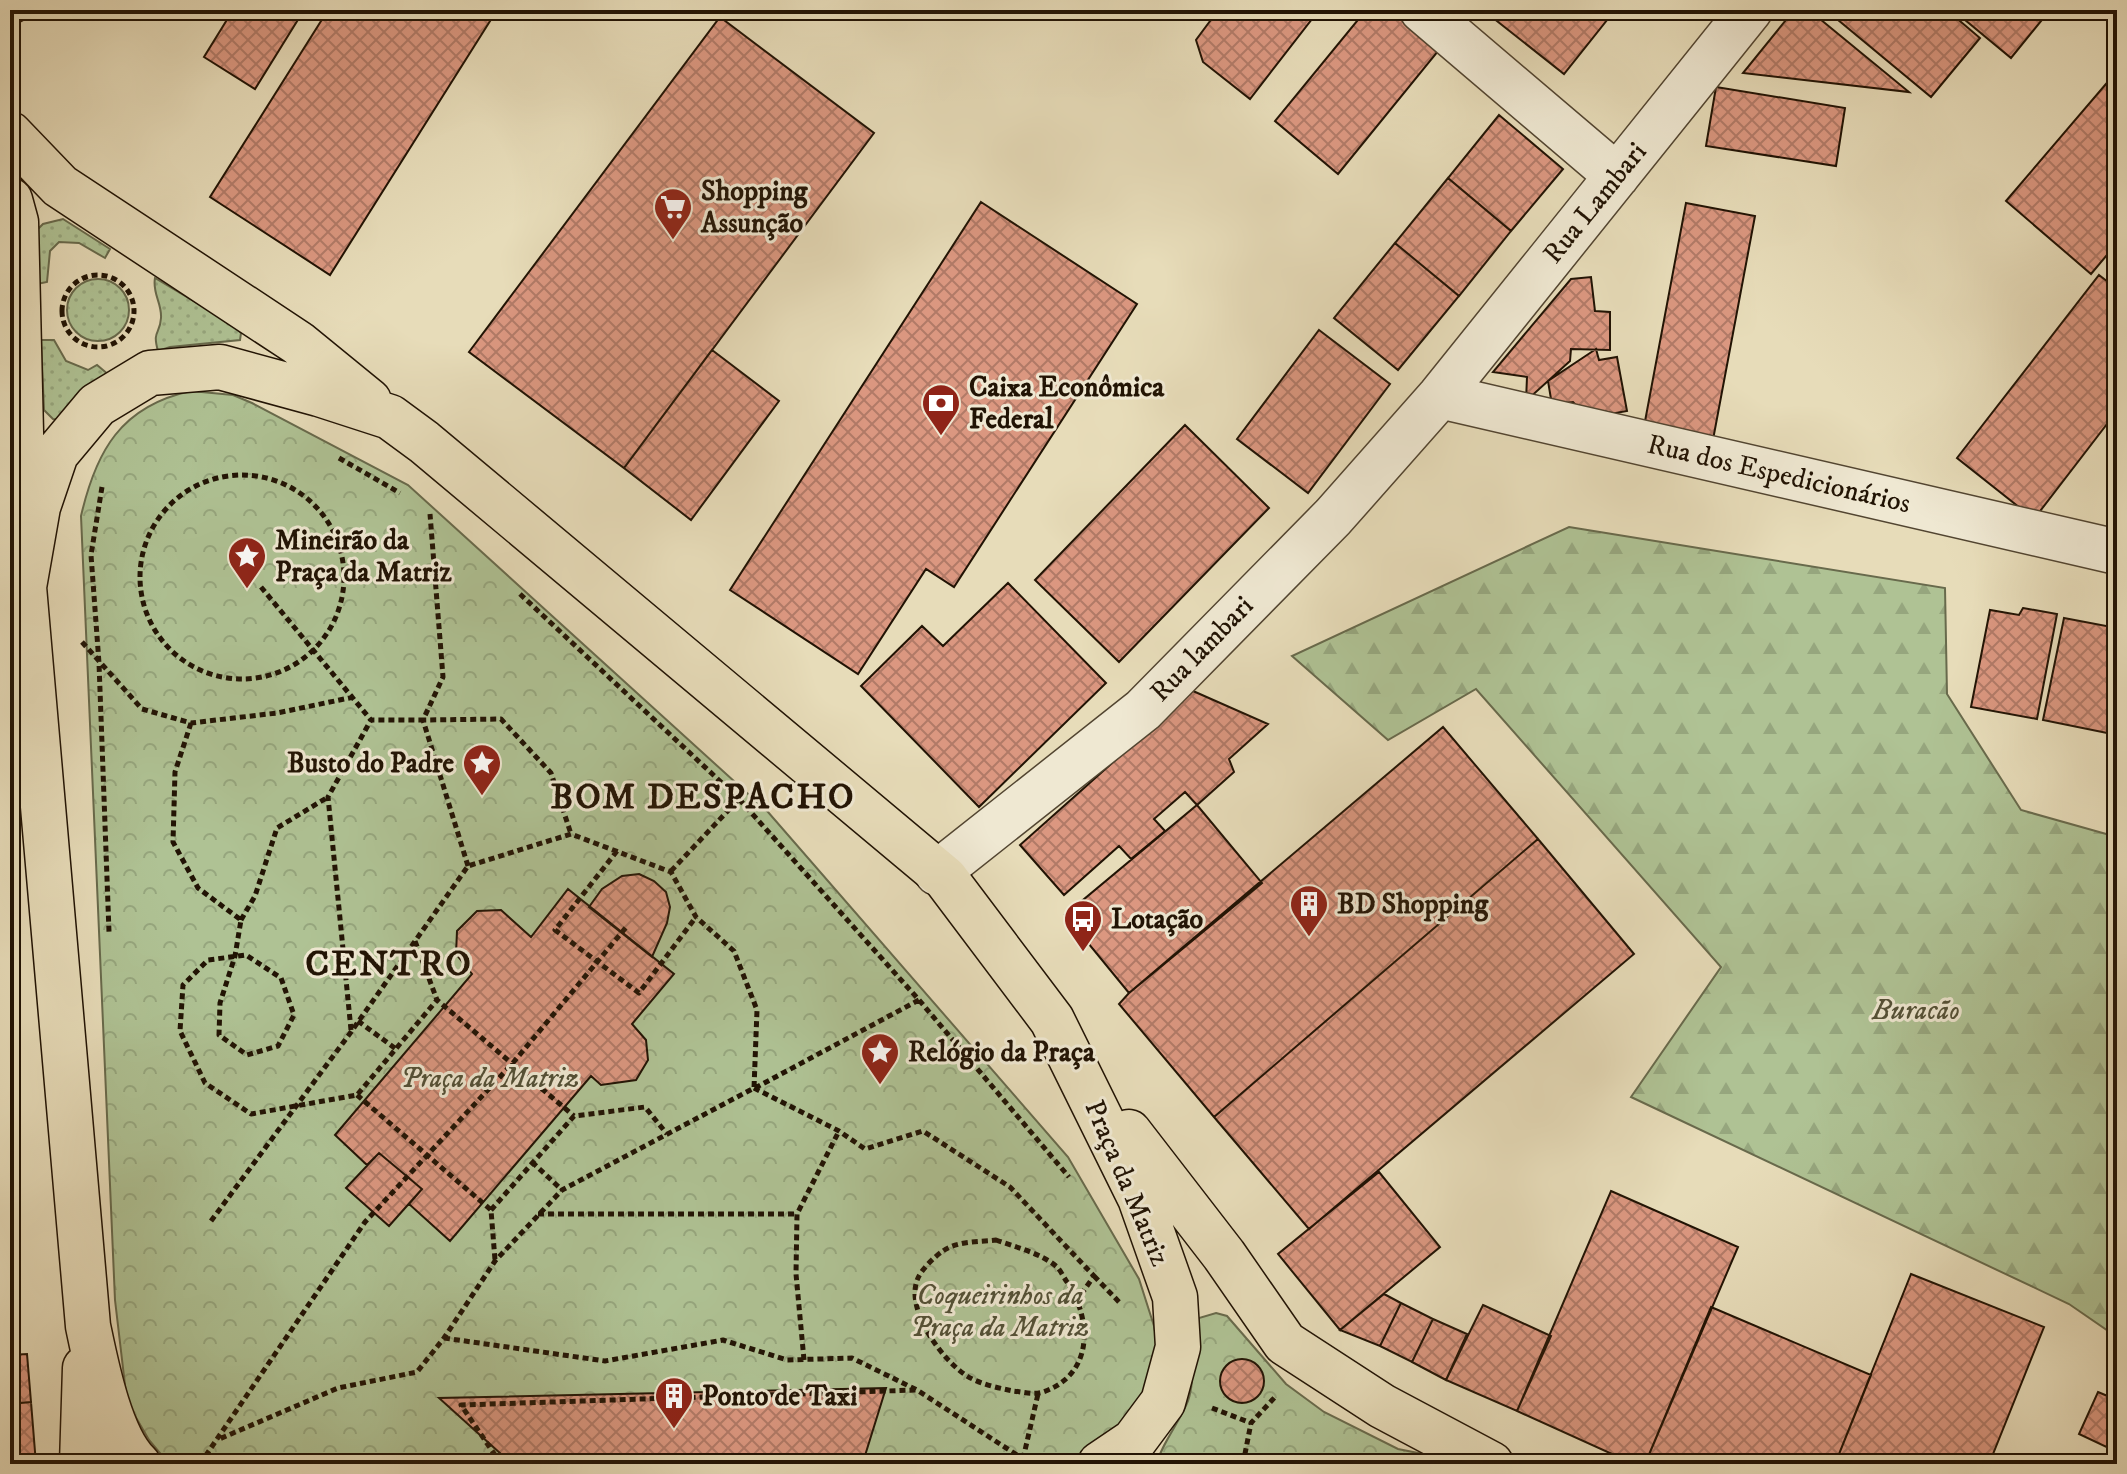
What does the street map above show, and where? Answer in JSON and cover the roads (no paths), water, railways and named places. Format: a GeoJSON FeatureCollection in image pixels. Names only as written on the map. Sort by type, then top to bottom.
{"type":"FeatureCollection","features":[{"type":"Feature","properties":{"kind":"main road"},"geometry":{"type":"LineString","coordinates":[[10,134],[60,186],[298,343],[390,417]]}},
{"type":"Feature","properties":{"kind":"main road"},"geometry":{"type":"LineString","coordinates":[[10,200],[16,222],[20,592]]}},
{"type":"Feature","properties":{"kind":"main road","name":"Praça da Matriz"},"geometry":{"type":"LineString","coordinates":[[138,1464],[129,1456],[102,1391],[88,1326],[20,592],[38,507],[56,454],[97,405],[150,373],[220,367],[390,417],[436,452],[937,873],[961,897],[1052,1020],[1140,1198],[1175,1297],[1178,1347],[1163,1402],[1134,1441],[1081,1460]]}},
{"type":"Feature","properties":{"kind":"main road"},"geometry":{"type":"LineString","coordinates":[[1071,1058],[1224,1255],[1285,1343],[1382,1406],[1491,1464]]}},
{"type":"Feature","properties":{"kind":"main road"},"geometry":{"type":"LineString","coordinates":[[82,1464],[88,1326]]}},
{"type":"Feature","properties":{"kind":"street"},"geometry":{"type":"LineString","coordinates":[[1422,10],[1617,176]]}},
{"type":"Feature","properties":{"kind":"street","name":"Rua Lambari"},"geometry":{"type":"LineString","coordinates":[[1440,396],[1750,10]]}},
{"type":"Feature","properties":{"kind":"street","name":"Rua dos Espedicionários"},"geometry":{"type":"LineString","coordinates":[[1440,396],[2117,552]]}},
{"type":"Feature","properties":{"kind":"street","name":"Rua lambari"},"geometry":{"type":"LineString","coordinates":[[937,873],[1143,710],[1333,517],[1440,396]]}},
{"type":"Feature","properties":{"kind":"place","name":"Shopping Assunção"},"geometry":{"type":"Point","coordinates":[673,241]}},
{"type":"Feature","properties":{"kind":"place","name":"Caixa Econômica Federal"},"geometry":{"type":"Point","coordinates":[941,437]}},
{"type":"Feature","properties":{"kind":"place","name":"Mineirão da Praça da Matriz"},"geometry":{"type":"Point","coordinates":[247,590]}},
{"type":"Feature","properties":{"kind":"place","name":"Busto do Padre"},"geometry":{"type":"Point","coordinates":[482,797]}},
{"type":"Feature","properties":{"kind":"place","name":"BD Shopping"},"geometry":{"type":"Point","coordinates":[1309,938]}},
{"type":"Feature","properties":{"kind":"place","name":"Lotação"},"geometry":{"type":"Point","coordinates":[1083,953]}},
{"type":"Feature","properties":{"kind":"place","name":"Relógio da Praça"},"geometry":{"type":"Point","coordinates":[880,1086]}},
{"type":"Feature","properties":{"kind":"place","name":"Ponto de Taxi"},"geometry":{"type":"Point","coordinates":[674,1430]}},
{"type":"Feature","properties":{"kind":"district","name":"BOM DESPACHO"},"geometry":{"type":"Point","coordinates":[703,797]}},
{"type":"Feature","properties":{"kind":"district","name":"CENTRO"},"geometry":{"type":"Point","coordinates":[389,964]}},
{"type":"Feature","properties":{"kind":"park label","name":"Buracão"},"geometry":{"type":"Point","coordinates":[1916,1010]}},
{"type":"Feature","properties":{"kind":"park label","name":"Coqueirinhos da Praça da Matriz"},"geometry":{"type":"Point","coordinates":[1000,1311]}}]}
